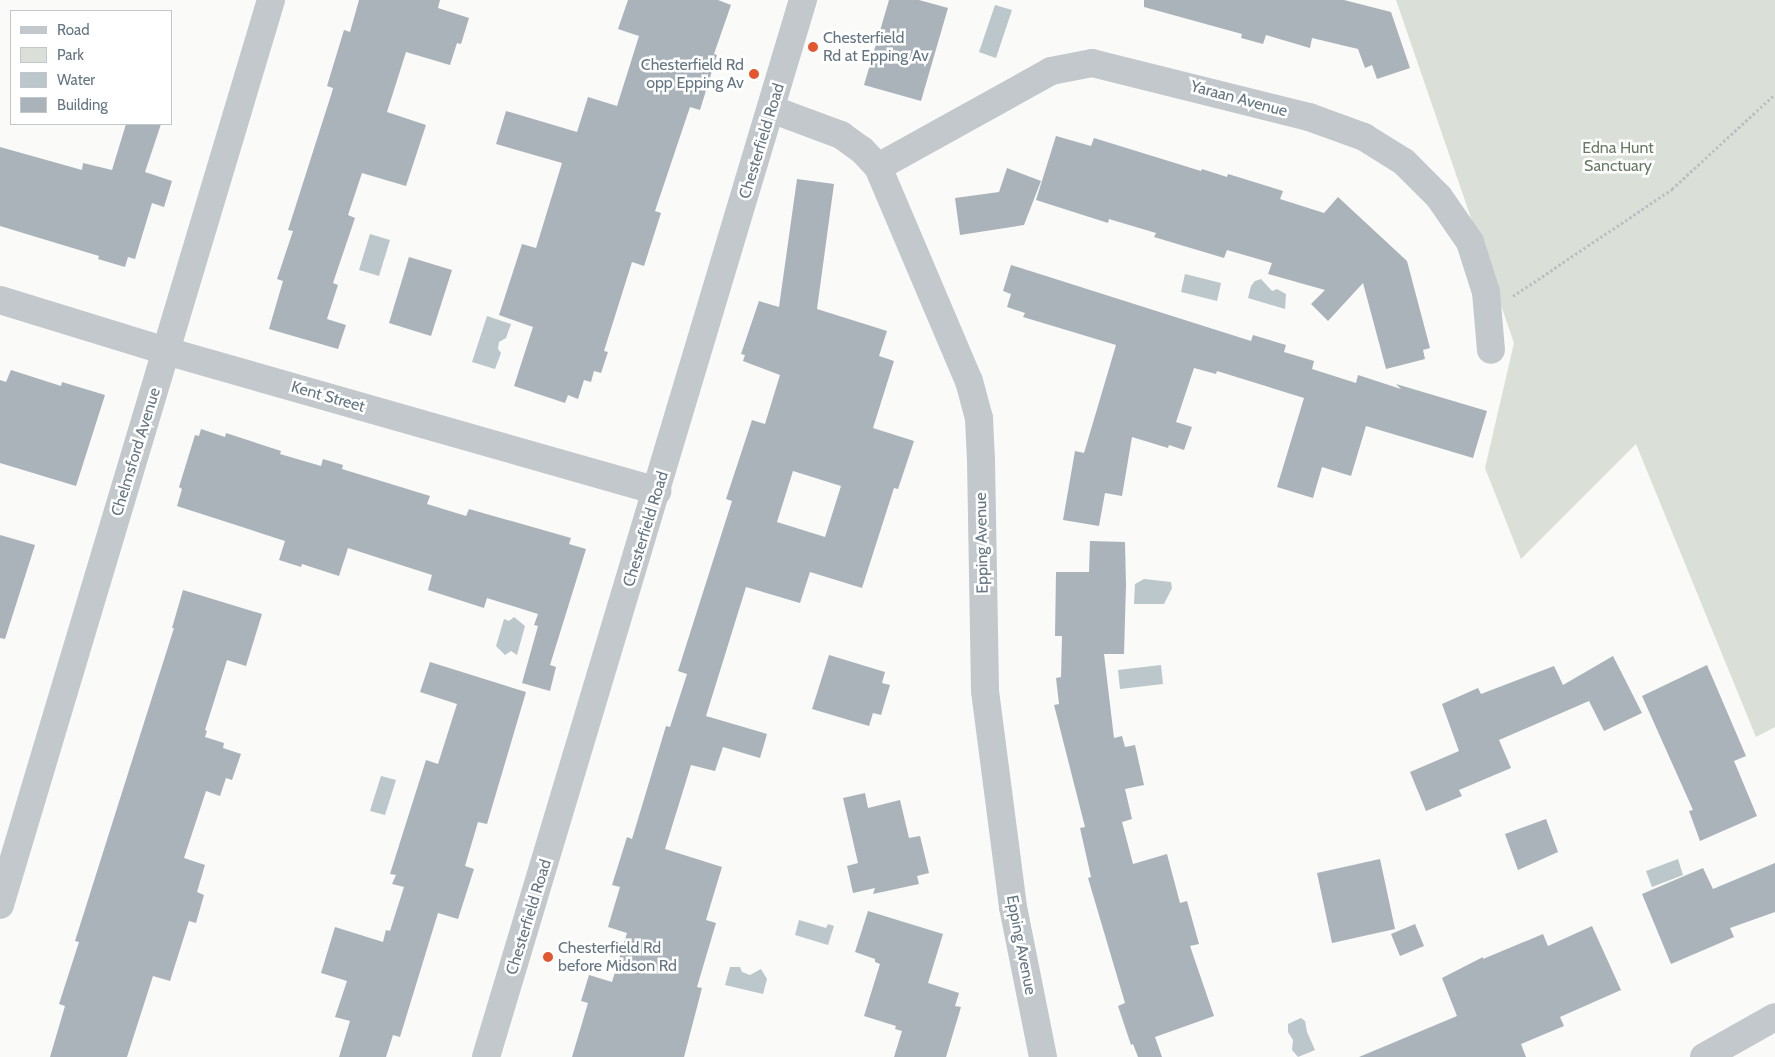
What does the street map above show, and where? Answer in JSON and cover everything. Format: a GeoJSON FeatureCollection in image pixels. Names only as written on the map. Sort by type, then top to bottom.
{"type":"FeatureCollection","features":[{"type":"Feature","properties":{"kind":"street","name":"Chelmsford Avenue"},"geometry":{"type":"LineString","coordinates":[[0,905],[271,0]]}},
{"type":"Feature","properties":{"kind":"street","name":"Chesterfield Road"},"geometry":{"type":"LineString","coordinates":[[486,1057],[803,0]]}},
{"type":"Feature","properties":{"kind":"street","name":"Yaraan Avenue"},"geometry":{"type":"LineString","coordinates":[[878,167],[1051,71],[1092,63],[1115,67],[1309,117],[1364,137],[1404,162],[1439,196],[1470,242],[1486,292],[1492,350]]}},
{"type":"Feature","properties":{"kind":"street","name":"Epping Avenue"},"geometry":{"type":"LineString","coordinates":[[771,109],[841,135],[862,150],[878,167],[969,381],[979,418],[985,691],[1013,907],[1043,1057]]}},
{"type":"Feature","properties":{"kind":"street","name":"Kent Street"},"geometry":{"type":"LineString","coordinates":[[0,300],[166,351],[657,491]]}},
{"type":"Feature","properties":{"kind":"street"},"geometry":{"type":"LineString","coordinates":[[1704,1057],[1775,1016]]}},
{"type":"Feature","properties":{"kind":"path"},"geometry":{"type":"LineString","coordinates":[[1488,313],[1672,189],[1775,94]]}},
{"type":"Feature","properties":{"kind":"green space","name":"Edna Hunt Sanctuary"},"geometry":{"type":"Polygon","coordinates":[[[1396,0],[1775,0],[1775,727],[1756,737],[1636,444],[1521,559],[1485,468],[1514,343],[1396,0]]]}},
{"type":"Feature","properties":{"kind":"water"},"geometry":{"type":"Polygon","coordinates":[[[995,5],[1012,10],[996,58],[979,52],[995,5]]]}},
{"type":"Feature","properties":{"kind":"water"},"geometry":{"type":"Polygon","coordinates":[[[370,234],[390,240],[379,276],[359,270],[370,234]]]}},
{"type":"Feature","properties":{"kind":"water"},"geometry":{"type":"Polygon","coordinates":[[[1185,274],[1221,283],[1217,301],[1181,292],[1185,274]]]}},
{"type":"Feature","properties":{"kind":"water"},"geometry":{"type":"Polygon","coordinates":[[[1261,279],[1272,291],[1277,289],[1286,294],[1285,309],[1248,298],[1251,286],[1255,281],[1261,279]]]}},
{"type":"Feature","properties":{"kind":"water"},"geometry":{"type":"Polygon","coordinates":[[[487,316],[511,324],[506,338],[499,342],[498,349],[501,353],[495,369],[472,362],[487,316]]]}},
{"type":"Feature","properties":{"kind":"water"},"geometry":{"type":"Polygon","coordinates":[[[1144,579],[1171,582],[1172,588],[1164,604],[1134,604],[1135,584],[1144,579]]]}},
{"type":"Feature","properties":{"kind":"water"},"geometry":{"type":"Polygon","coordinates":[[[514,617],[525,626],[517,655],[511,651],[505,655],[496,646],[504,619],[509,621],[514,617]]]}},
{"type":"Feature","properties":{"kind":"water"},"geometry":{"type":"Polygon","coordinates":[[[1161,665],[1163,684],[1120,689],[1118,670],[1161,665]]]}},
{"type":"Feature","properties":{"kind":"water"},"geometry":{"type":"Polygon","coordinates":[[[381,776],[396,780],[385,815],[370,811],[381,776]]]}},
{"type":"Feature","properties":{"kind":"water"},"geometry":{"type":"Polygon","coordinates":[[[1678,859],[1683,875],[1652,887],[1646,871],[1678,859]]]}},
{"type":"Feature","properties":{"kind":"water"},"geometry":{"type":"Polygon","coordinates":[[[799,920],[826,928],[828,924],[834,926],[828,945],[795,935],[799,920]]]}},
{"type":"Feature","properties":{"kind":"water"},"geometry":{"type":"Polygon","coordinates":[[[730,967],[740,967],[742,972],[750,975],[761,969],[767,979],[763,994],[725,985],[730,967]]]}},
{"type":"Feature","properties":{"kind":"water"},"geometry":{"type":"Polygon","coordinates":[[[1301,1018],[1305,1021],[1307,1032],[1315,1050],[1298,1057],[1292,1050],[1293,1040],[1288,1032],[1288,1024],[1301,1018]]]}},
{"type":"Feature","properties":{"kind":"building"},"geometry":{"type":"Polygon","coordinates":[[[359,0],[440,0],[438,8],[469,18],[461,44],[457,43],[450,65],[406,52],[387,112],[426,125],[406,186],[362,173],[348,215],[355,218],[333,283],[338,285],[327,319],[346,325],[338,349],[269,329],[283,281],[277,279],[293,231],[288,230],[333,88],[327,86],[344,30],[350,32],[359,0]]]}},
{"type":"Feature","properties":{"kind":"building"},"geometry":{"type":"Polygon","coordinates":[[[628,0],[718,0],[731,5],[714,54],[717,55],[700,110],[690,107],[655,211],[661,213],[644,266],[632,262],[604,351],[608,352],[601,373],[594,371],[591,382],[584,380],[578,399],[568,395],[565,403],[514,386],[533,327],[499,315],[522,244],[536,248],[562,163],[496,144],[506,111],[577,132],[588,97],[617,106],[639,36],[618,29],[628,0]]]}},
{"type":"Feature","properties":{"kind":"building"},"geometry":{"type":"Polygon","coordinates":[[[889,0],[919,0],[948,8],[921,101],[864,85],[889,0]]]}},
{"type":"Feature","properties":{"kind":"building"},"geometry":{"type":"Polygon","coordinates":[[[1144,0],[1344,0],[1391,12],[1410,68],[1377,79],[1372,65],[1365,68],[1358,49],[1312,38],[1310,48],[1266,35],[1263,44],[1241,38],[1242,34],[1144,7],[1144,0]]]}},
{"type":"Feature","properties":{"kind":"building"},"geometry":{"type":"Polygon","coordinates":[[[126,125],[161,125],[145,172],[172,181],[164,207],[152,203],[135,259],[128,257],[125,267],[98,259],[99,256],[0,226],[0,147],[82,170],[83,163],[112,170],[126,125]]]}},
{"type":"Feature","properties":{"kind":"building"},"geometry":{"type":"Polygon","coordinates":[[[1056,136],[1091,146],[1094,138],[1201,171],[1202,169],[1227,177],[1228,174],[1283,191],[1280,199],[1324,213],[1338,197],[1407,261],[1430,348],[1423,350],[1425,359],[1386,369],[1363,283],[1328,321],[1311,304],[1325,290],[1268,274],[1272,263],[1227,250],[1224,258],[1154,237],[1156,233],[1109,219],[1108,223],[1036,200],[1056,136]]]}},
{"type":"Feature","properties":{"kind":"building"},"geometry":{"type":"Polygon","coordinates":[[[1007,168],[1041,181],[1024,225],[960,235],[955,198],[999,192],[1007,168]]]}},
{"type":"Feature","properties":{"kind":"building"},"geometry":{"type":"Polygon","coordinates":[[[797,179],[834,184],[817,309],[887,331],[879,356],[894,361],[873,428],[914,441],[898,489],[894,488],[862,588],[810,572],[800,603],[746,587],[706,716],[767,734],[760,758],[723,747],[715,771],[691,765],[665,849],[722,867],[706,920],[716,923],[697,987],[702,988],[684,1057],[572,1057],[588,1003],[581,1001],[589,975],[612,982],[627,933],[608,927],[620,887],[612,885],[627,837],[632,839],[666,726],[670,727],[687,674],[678,671],[732,501],[726,499],[752,420],[765,424],[780,375],[743,361],[745,355],[741,354],[759,301],[779,307],[797,179]],[[793,471],[777,522],[825,537],[841,486],[793,471]]]}},
{"type":"Feature","properties":{"kind":"building"},"geometry":{"type":"Polygon","coordinates":[[[409,257],[452,270],[431,336],[389,323],[409,257]]]}},
{"type":"Feature","properties":{"kind":"building"},"geometry":{"type":"Polygon","coordinates":[[[1011,265],[1251,341],[1253,335],[1286,345],[1284,352],[1314,361],[1312,369],[1356,383],[1358,375],[1401,389],[1396,384],[1487,411],[1473,458],[1366,426],[1351,476],[1322,467],[1313,498],[1277,487],[1304,398],[1217,371],[1216,374],[1194,368],[1176,422],[1192,427],[1184,450],[1169,445],[1168,448],[1132,437],[1122,496],[1105,493],[1099,526],[1063,520],[1075,451],[1084,453],[1116,345],[1023,317],[1025,313],[1007,307],[1011,294],[1003,291],[1011,265]]]}},
{"type":"Feature","properties":{"kind":"building"},"geometry":{"type":"Polygon","coordinates":[[[11,370],[61,386],[62,382],[105,395],[76,486],[0,463],[0,380],[6,382],[11,370]]]}},
{"type":"Feature","properties":{"kind":"building"},"geometry":{"type":"Polygon","coordinates":[[[201,429],[225,437],[226,433],[281,451],[280,454],[321,466],[323,459],[343,465],[342,469],[430,496],[427,504],[466,516],[469,509],[571,538],[569,544],[586,549],[550,665],[556,667],[550,691],[522,683],[538,626],[534,625],[538,614],[487,598],[484,608],[428,590],[432,575],[348,548],[339,576],[302,564],[301,567],[279,560],[285,541],[177,506],[182,489],[179,487],[195,435],[199,436],[201,429]]]}},
{"type":"Feature","properties":{"kind":"building"},"geometry":{"type":"Polygon","coordinates":[[[0,535],[35,545],[5,639],[0,638],[0,535]]]}},
{"type":"Feature","properties":{"kind":"building"},"geometry":{"type":"Polygon","coordinates":[[[1090,541],[1125,542],[1124,654],[1104,654],[1114,738],[1122,736],[1125,747],[1135,745],[1144,785],[1125,789],[1132,819],[1122,822],[1133,864],[1167,854],[1180,903],[1187,901],[1199,944],[1190,946],[1214,1016],[1155,1037],[1162,1057],[1138,1057],[1133,1044],[1131,1045],[1118,1006],[1125,1003],[1088,878],[1091,877],[1080,828],[1085,827],[1054,705],[1059,704],[1056,678],[1061,677],[1062,636],[1055,636],[1056,572],[1089,572],[1090,541]]]}},
{"type":"Feature","properties":{"kind":"building"},"geometry":{"type":"Polygon","coordinates":[[[183,590],[262,614],[246,666],[227,660],[205,730],[207,731],[205,737],[224,743],[223,748],[241,754],[232,780],[226,778],[220,796],[206,791],[184,858],[205,865],[197,892],[204,895],[196,923],[189,921],[170,981],[153,976],[127,1057],[50,1057],[65,1006],[59,1004],[79,942],[75,941],[174,628],[172,628],[183,590]]]}},
{"type":"Feature","properties":{"kind":"building"},"geometry":{"type":"Polygon","coordinates":[[[829,655],[885,672],[882,683],[890,685],[881,715],[873,713],[869,726],[812,709],[829,655]]]}},
{"type":"Feature","properties":{"kind":"building"},"geometry":{"type":"Polygon","coordinates":[[[1613,656],[1642,713],[1604,731],[1589,701],[1499,740],[1511,768],[1459,790],[1462,796],[1426,811],[1410,772],[1459,751],[1442,704],[1478,688],[1481,694],[1554,666],[1563,685],[1613,656]]]}},
{"type":"Feature","properties":{"kind":"building"},"geometry":{"type":"Polygon","coordinates":[[[430,662],[526,692],[487,824],[478,822],[465,866],[474,869],[458,919],[438,913],[400,1037],[393,1035],[386,1057],[339,1057],[350,1021],[335,1017],[347,981],[321,973],[335,927],[383,942],[386,930],[390,931],[404,887],[392,884],[396,875],[390,874],[426,760],[438,764],[457,704],[420,692],[430,662]]]}},
{"type":"Feature","properties":{"kind":"building"},"geometry":{"type":"Polygon","coordinates":[[[1707,665],[1746,756],[1734,761],[1757,816],[1700,841],[1689,811],[1693,810],[1642,696],[1707,665]]]}},
{"type":"Feature","properties":{"kind":"building"},"geometry":{"type":"Polygon","coordinates":[[[865,793],[868,808],[900,800],[909,838],[920,836],[929,873],[917,876],[919,884],[873,894],[875,888],[853,893],[847,866],[858,863],[843,798],[865,793]]]}},
{"type":"Feature","properties":{"kind":"building"},"geometry":{"type":"Polygon","coordinates":[[[1546,819],[1558,852],[1518,870],[1505,834],[1546,819]]]}},
{"type":"Feature","properties":{"kind":"building"},"geometry":{"type":"Polygon","coordinates":[[[1380,859],[1395,929],[1332,943],[1317,873],[1380,859]]]}},
{"type":"Feature","properties":{"kind":"building"},"geometry":{"type":"Polygon","coordinates":[[[1775,863],[1775,912],[1730,928],[1734,937],[1671,964],[1642,894],[1703,868],[1713,889],[1775,863]]]}},
{"type":"Feature","properties":{"kind":"building"},"geometry":{"type":"Polygon","coordinates":[[[868,911],[943,934],[928,983],[959,993],[955,1006],[961,1007],[946,1057],[894,1057],[902,1031],[895,1029],[896,1026],[864,1016],[880,964],[875,962],[875,959],[855,952],[868,911]]]}},
{"type":"Feature","properties":{"kind":"building"},"geometry":{"type":"Polygon","coordinates":[[[1415,924],[1424,946],[1400,956],[1391,934],[1415,924]]]}},
{"type":"Feature","properties":{"kind":"building"},"geometry":{"type":"Polygon","coordinates":[[[1592,926],[1621,990],[1560,1017],[1564,1026],[1521,1044],[1526,1057],[1359,1057],[1457,1016],[1442,978],[1483,957],[1483,959],[1543,934],[1548,946],[1592,926]]]}},
{"type":"Feature","properties":{"kind":"place","name":"Chesterfield Rd at Epping Av"},"geometry":{"type":"Point","coordinates":[813,47]}},
{"type":"Feature","properties":{"kind":"place","name":"Chesterfield Rd opp Epping Av"},"geometry":{"type":"Point","coordinates":[754,74]}},
{"type":"Feature","properties":{"kind":"place","name":"Chesterfield Rd before Midson Rd"},"geometry":{"type":"Point","coordinates":[548,957]}}]}
